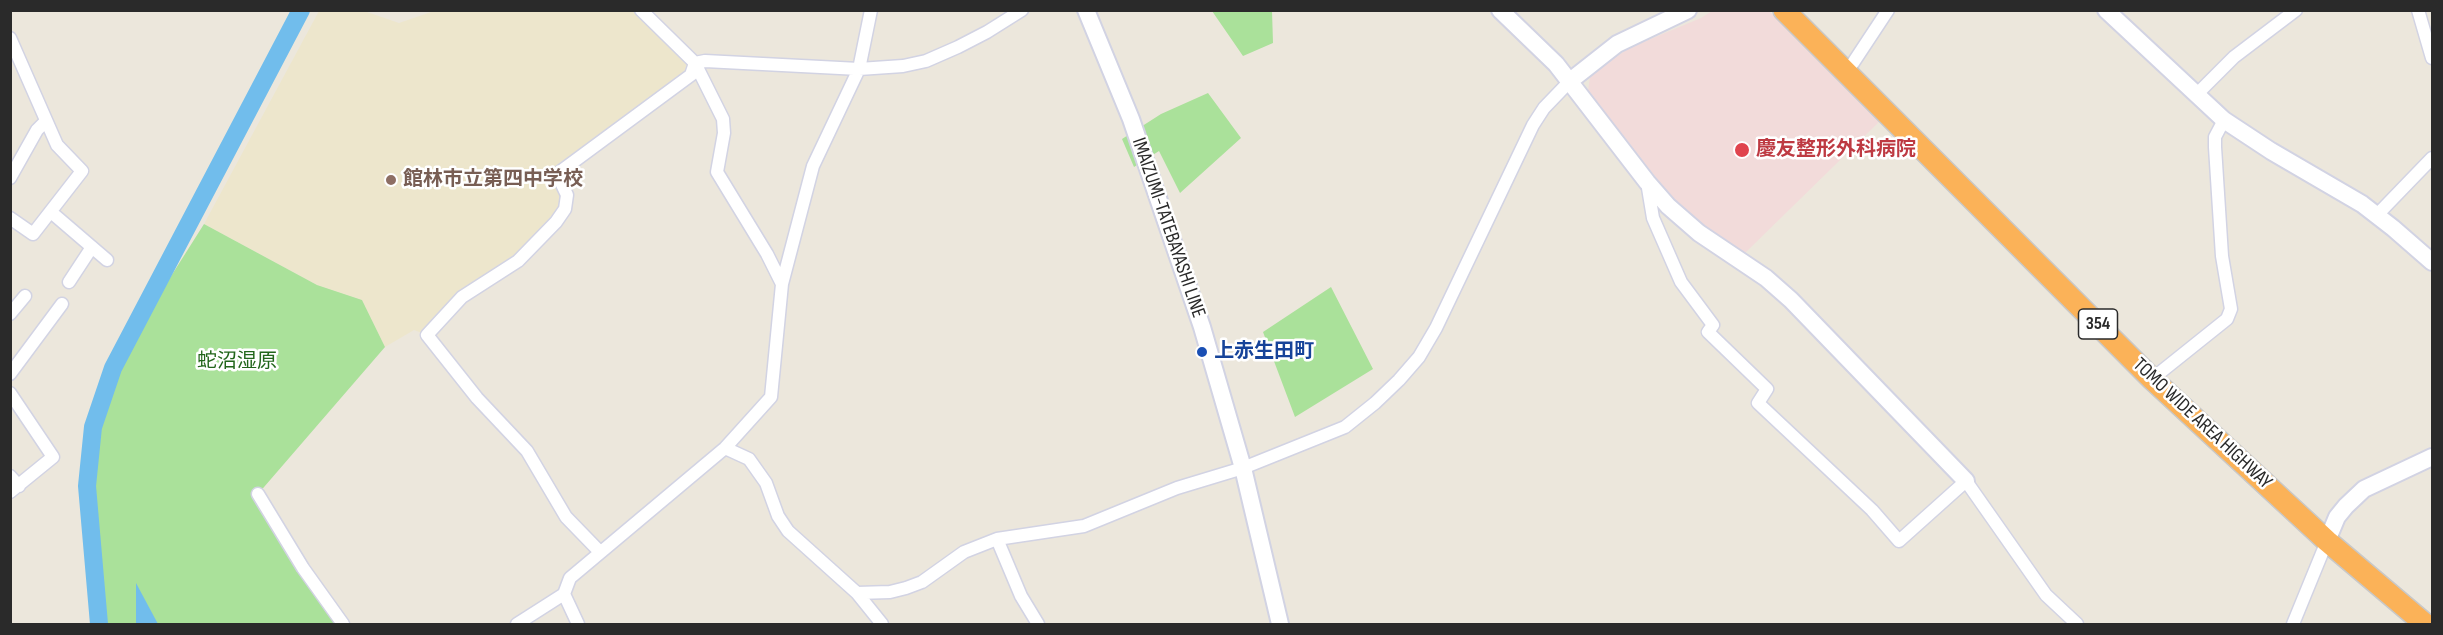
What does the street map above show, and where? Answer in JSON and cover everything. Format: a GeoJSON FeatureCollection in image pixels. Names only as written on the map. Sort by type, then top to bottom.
{"type":"FeatureCollection","features":[{"type":"Feature","properties":{"kind":"highway","name":"TOMO WIDE AREA HIGHWAY"},"geometry":{"type":"LineString","coordinates":[[1784,10],[2157,375],[2425,624]]}},
{"type":"Feature","properties":{"kind":"highway","name":"TOMO WIDE AREA HIGHWAY"},"geometry":{"type":"LineString","coordinates":[[1801,10],[2157,375]]}},
{"type":"Feature","properties":{"kind":"highway","name":"TOMO WIDE AREA HIGHWAY"},"geometry":{"type":"LineString","coordinates":[[2329,535],[2433,616]]}},
{"type":"Feature","properties":{"kind":"street"},"geometry":{"type":"LineString","coordinates":[[641,10],[695,63],[723,119],[724,133],[717,172],[767,254],[782,285]]}},
{"type":"Feature","properties":{"kind":"street"},"geometry":{"type":"LineString","coordinates":[[517,624],[564,594],[570,578],[599,551],[725,448],[771,397],[782,285],[813,166],[859,69],[872,10]]}},
{"type":"Feature","properties":{"kind":"street"},"geometry":{"type":"LineString","coordinates":[[695,63],[705,61],[859,69],[886,68],[926,61],[987,32],[1022,10]]}},
{"type":"Feature","properties":{"kind":"street","name":"IMAIZUMI-TATEBAYASHI LINE"},"geometry":{"type":"LineString","coordinates":[[1086,10],[1135,130],[1202,327],[1243,468],[1280,624]]}},
{"type":"Feature","properties":{"kind":"street"},"geometry":{"type":"LineString","coordinates":[[1500,10],[1536,42],[1570,81],[1647,182],[1684,221],[1766,278],[1791,300],[1916,427],[1966,481],[2046,595],[2077,624]]}},
{"type":"Feature","properties":{"kind":"street"},"geometry":{"type":"LineString","coordinates":[[857,593],[890,592],[922,582],[964,552],[997,539],[1084,526],[1177,488],[1243,468],[1345,427],[1399,380],[1419,357],[1436,328],[1533,125],[1544,108],[1570,81],[1617,44],[1688,10]]}},
{"type":"Feature","properties":{"kind":"street"},"geometry":{"type":"LineString","coordinates":[[1852,63],[1888,10]]}},
{"type":"Feature","properties":{"kind":"street"},"geometry":{"type":"LineString","coordinates":[[2106,10],[2224,120],[2271,151],[2377,214],[2433,262]]}},
{"type":"Feature","properties":{"kind":"street"},"geometry":{"type":"LineString","coordinates":[[2196,95],[2234,57],[2296,10]]}},
{"type":"Feature","properties":{"kind":"street"},"geometry":{"type":"LineString","coordinates":[[2418,10],[2433,58]]}},
{"type":"Feature","properties":{"kind":"street"},"geometry":{"type":"LineString","coordinates":[[10,38],[57,145],[82,171],[33,234],[10,218]]}},
{"type":"Feature","properties":{"kind":"street"},"geometry":{"type":"LineString","coordinates":[[599,551],[566,517],[527,451],[477,398],[427,335],[462,297],[518,261],[556,222],[565,209],[567,195],[557,174],[691,75],[695,63]]}},
{"type":"Feature","properties":{"kind":"street"},"geometry":{"type":"LineString","coordinates":[[2157,375],[2227,319],[2230,309],[2222,255],[2215,147],[2215,137],[2224,120]]}},
{"type":"Feature","properties":{"kind":"street"},"geometry":{"type":"LineString","coordinates":[[10,177],[37,130],[46,122]]}},
{"type":"Feature","properties":{"kind":"street"},"geometry":{"type":"LineString","coordinates":[[2377,214],[2433,158]]}},
{"type":"Feature","properties":{"kind":"street"},"geometry":{"type":"LineString","coordinates":[[1647,182],[1653,218],[1681,282],[1713,325],[1708,332],[1767,388],[1758,403],[1872,510],[1899,541],[1966,481]]}},
{"type":"Feature","properties":{"kind":"street"},"geometry":{"type":"LineString","coordinates":[[51,212],[107,260]]}},
{"type":"Feature","properties":{"kind":"street"},"geometry":{"type":"LineString","coordinates":[[69,282],[92,247]]}},
{"type":"Feature","properties":{"kind":"street"},"geometry":{"type":"LineString","coordinates":[[10,314],[25,296]]}},
{"type":"Feature","properties":{"kind":"street"},"geometry":{"type":"LineString","coordinates":[[10,374],[62,304]]}},
{"type":"Feature","properties":{"kind":"street"},"geometry":{"type":"LineString","coordinates":[[10,393],[52,458],[13,485]]}},
{"type":"Feature","properties":{"kind":"street"},"geometry":{"type":"LineString","coordinates":[[725,448],[749,459],[766,483],[778,516],[788,531],[857,593],[882,624]]}},
{"type":"Feature","properties":{"kind":"street"},"geometry":{"type":"LineString","coordinates":[[2293,624],[2329,535],[2346,506],[2364,489],[2433,457]]}},
{"type":"Feature","properties":{"kind":"street"},"geometry":{"type":"LineString","coordinates":[[258,494],[303,568],[344,624]]}},
{"type":"Feature","properties":{"kind":"street"},"geometry":{"type":"LineString","coordinates":[[997,539],[1021,596],[1038,624]]}},
{"type":"Feature","properties":{"kind":"street"},"geometry":{"type":"LineString","coordinates":[[564,594],[578,624]]}},
{"type":"Feature","properties":{"kind":"shaded area","name":"館林市立第四中学校"},"geometry":{"type":"Polygon","coordinates":[[[437,10],[635,11],[687,63],[684,73],[549,173],[559,188],[560,206],[522,250],[459,292],[422,333],[414,330],[385,347],[362,300],[317,285],[204,224],[319,11],[364,11],[399,23],[437,10]]]}},
{"type":"Feature","properties":{"kind":"shaded area","name":"慶友整形外科病院"},"geometry":{"type":"Polygon","coordinates":[[[1712,11],[1769,11],[1880,121],[1745,253],[1710,231],[1672,198],[1588,91],[1590,77],[1629,48],[1701,18],[1712,11]]]}},
{"type":"Feature","properties":{"kind":"green space"},"geometry":{"type":"Polygon","coordinates":[[[1212,11],[1272,11],[1273,43],[1243,56],[1212,11]]]}},
{"type":"Feature","properties":{"kind":"green space"},"geometry":{"type":"Polygon","coordinates":[[[1208,93],[1241,138],[1180,193],[1159,151],[1134,167],[1122,139],[1161,114],[1208,93]]]}},
{"type":"Feature","properties":{"kind":"green space","name":"蛇沼湿原"},"geometry":{"type":"Polygon","coordinates":[[[204,224],[317,285],[362,300],[385,347],[258,494],[343,624],[107,624],[87,486],[113,368],[204,224]]]}},
{"type":"Feature","properties":{"kind":"green space"},"geometry":{"type":"Polygon","coordinates":[[[1331,287],[1373,369],[1295,417],[1263,332],[1331,287]]]}},
{"type":"Feature","properties":{"kind":"water"},"geometry":{"type":"Polygon","coordinates":[[[136,583],[158,624],[136,624],[136,583]]]}},
{"type":"Feature","properties":{"kind":"waterway"},"geometry":{"type":"LineString","coordinates":[[99,624],[87,486],[93,427],[113,368],[301,10]]}},
{"type":"Feature","properties":{"kind":"place","name":"慶友整形外科病院"},"geometry":{"type":"Point","coordinates":[1742,150]}},
{"type":"Feature","properties":{"kind":"place","name":"館林市立第四中学校"},"geometry":{"type":"Point","coordinates":[391,180]}},
{"type":"Feature","properties":{"kind":"place","name":"上赤生田町"},"geometry":{"type":"Point","coordinates":[1202,352]}}]}
